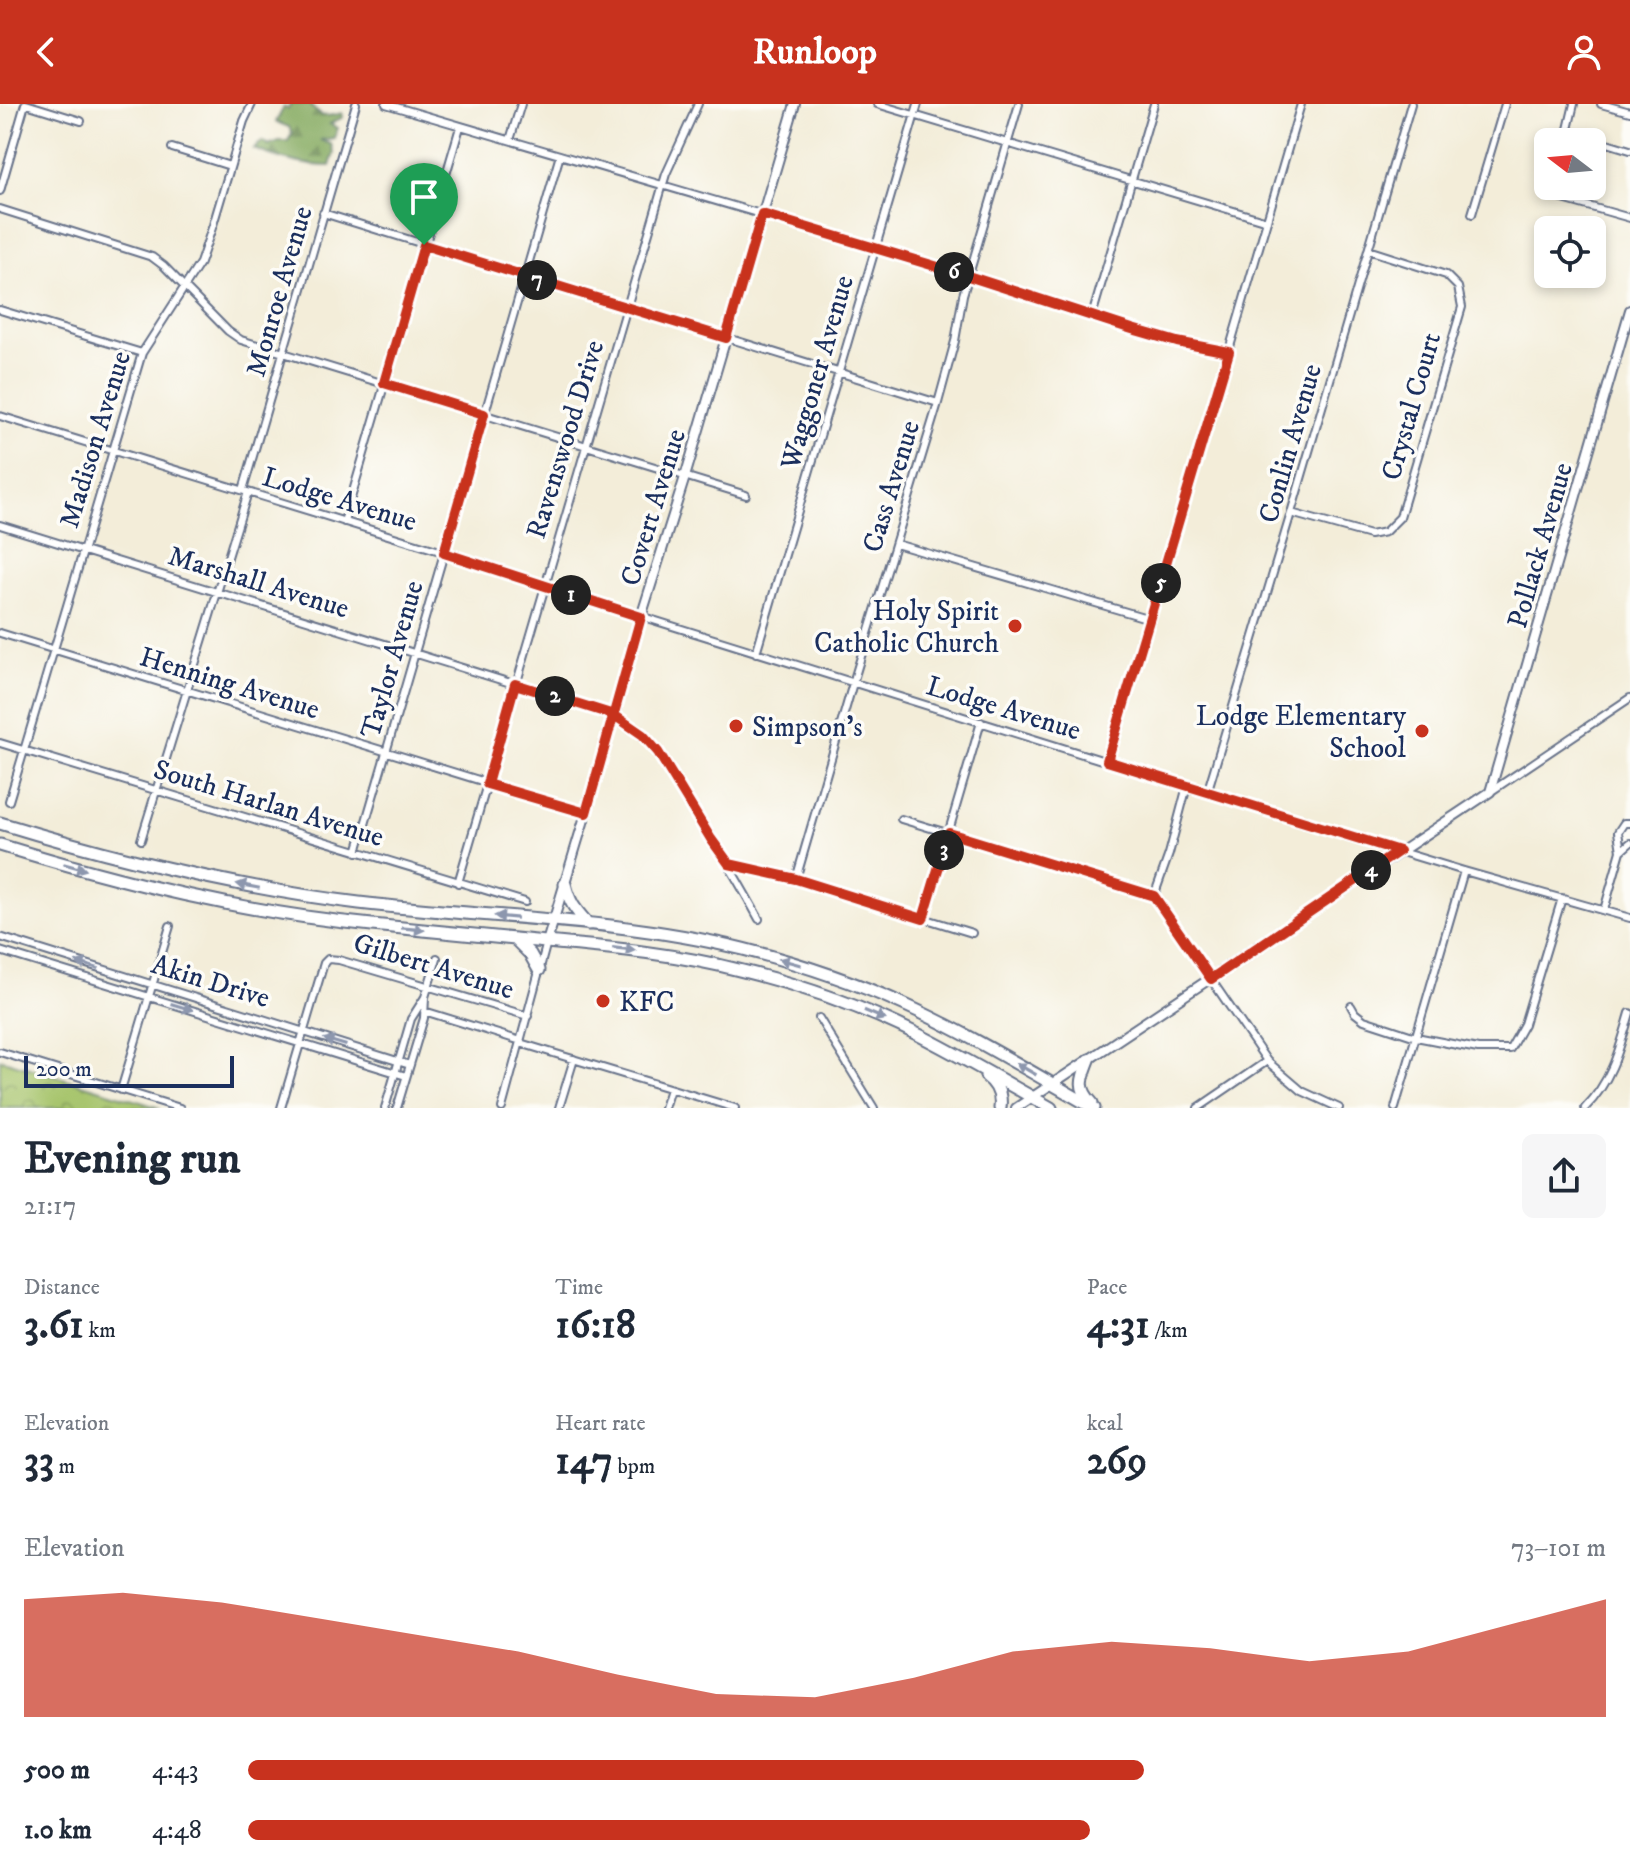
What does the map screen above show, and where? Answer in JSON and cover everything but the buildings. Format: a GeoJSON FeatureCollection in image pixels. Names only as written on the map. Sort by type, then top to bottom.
{"type":"FeatureCollection","features":[{"type":"Feature","properties":{"kind":"highway"},"geometry":{"type":"LineString","coordinates":[[0,823],[137,862],[262,889],[362,903],[671,934],[726,945],[828,974],[915,1010],[1096,1108]]}},
{"type":"Feature","properties":{"kind":"highway"},"geometry":{"type":"LineString","coordinates":[[0,845],[130,882],[246,907],[369,925],[678,957],[777,980],[869,1012],[917,1034],[1051,1108]]}},
{"type":"Feature","properties":{"kind":"highway"},"geometry":{"type":"LineString","coordinates":[[565,884],[572,907],[588,924]]}},
{"type":"Feature","properties":{"kind":"highway"},"geometry":{"type":"LineString","coordinates":[[515,939],[530,954],[539,970]]}},
{"type":"Feature","properties":{"kind":"highway"},"geometry":{"type":"LineString","coordinates":[[967,1060],[996,1086],[1001,1098],[1000,1108]]}},
{"type":"Feature","properties":{"kind":"highway"},"geometry":{"type":"LineString","coordinates":[[1089,1060],[1082,1089],[1096,1108]]}},
{"type":"Feature","properties":{"kind":"street"},"geometry":{"type":"LineString","coordinates":[[0,191],[25,104],[81,121]]}},
{"type":"Feature","properties":{"kind":"street","name":"Madison Avenue"},"geometry":{"type":"LineString","coordinates":[[9,801],[142,353],[203,255],[252,104]]}},
{"type":"Feature","properties":{"kind":"street","name":"Monroe Avenue"},"geometry":{"type":"LineString","coordinates":[[141,840],[217,591],[356,104]]}},
{"type":"Feature","properties":{"kind":"street"},"geometry":{"type":"LineString","coordinates":[[386,104],[410,108],[460,127],[876,248],[1177,342],[1229,352]]}},
{"type":"Feature","properties":{"kind":"street"},"geometry":{"type":"LineString","coordinates":[[510,140],[521,104]]}},
{"type":"Feature","properties":{"kind":"street","name":"Ravenswood Drive"},"geometry":{"type":"LineString","coordinates":[[458,883],[662,185],[698,104]]}},
{"type":"Feature","properties":{"kind":"street","name":"Covert Avenue"},"geometry":{"type":"LineString","coordinates":[[502,1108],[552,921],[795,104]]}},
{"type":"Feature","properties":{"kind":"street"},"geometry":{"type":"LineString","coordinates":[[877,104],[1267,221]]}},
{"type":"Feature","properties":{"kind":"street","name":"Waggoner Avenue"},"geometry":{"type":"LineString","coordinates":[[756,653],[918,104]]}},
{"type":"Feature","properties":{"kind":"street","name":"Cass Avenue"},"geometry":{"type":"LineString","coordinates":[[796,879],[938,403],[968,276],[1019,104]]}},
{"type":"Feature","properties":{"kind":"street"},"geometry":{"type":"LineString","coordinates":[[1092,316],[1154,104]]}},
{"type":"Feature","properties":{"kind":"street"},"geometry":{"type":"LineString","coordinates":[[1107,761],[1301,104]]}},
{"type":"Feature","properties":{"kind":"street","name":"Conlin Avenue"},"geometry":{"type":"LineString","coordinates":[[1207,793],[1411,104]]}},
{"type":"Feature","properties":{"kind":"street"},"geometry":{"type":"LineString","coordinates":[[1472,214],[1505,104]]}},
{"type":"Feature","properties":{"kind":"street"},"geometry":{"type":"LineString","coordinates":[[1569,128],[1574,104]]}},
{"type":"Feature","properties":{"kind":"street"},"geometry":{"type":"LineString","coordinates":[[1601,104],[1630,112]]}},
{"type":"Feature","properties":{"kind":"street"},"geometry":{"type":"LineString","coordinates":[[344,522],[460,127]]}},
{"type":"Feature","properties":{"kind":"street"},"geometry":{"type":"LineString","coordinates":[[1606,143],[1630,150]]}},
{"type":"Feature","properties":{"kind":"street"},"geometry":{"type":"LineString","coordinates":[[172,148],[230,166]]}},
{"type":"Feature","properties":{"kind":"street","name":"Taylor Avenue"},"geometry":{"type":"LineString","coordinates":[[357,852],[560,155]]}},
{"type":"Feature","properties":{"kind":"street"},"geometry":{"type":"LineString","coordinates":[[1567,200],[1630,218]]}},
{"type":"Feature","properties":{"kind":"street"},"geometry":{"type":"LineString","coordinates":[[0,209],[152,257],[236,337],[746,495]]}},
{"type":"Feature","properties":{"kind":"street"},"geometry":{"type":"LineString","coordinates":[[323,213],[938,403]]}},
{"type":"Feature","properties":{"kind":"street","name":"Crystal Court"},"geometry":{"type":"LineString","coordinates":[[1291,513],[1370,535],[1385,532],[1400,517],[1462,307],[1458,287],[1446,275],[1368,250]]}},
{"type":"Feature","properties":{"kind":"street"},"geometry":{"type":"LineString","coordinates":[[0,310],[142,353]]}},
{"type":"Feature","properties":{"kind":"street","name":"Pollack Avenue"},"geometry":{"type":"LineString","coordinates":[[1490,792],[1630,310]]}},
{"type":"Feature","properties":{"kind":"street","name":"Lodge Avenue"},"geometry":{"type":"LineString","coordinates":[[0,416],[492,567],[641,617],[1207,793],[1630,918]]}},
{"type":"Feature","properties":{"kind":"street","name":"Marshall Avenue"},"geometry":{"type":"LineString","coordinates":[[0,525],[614,715],[638,731],[658,752],[729,864],[759,919]]}},
{"type":"Feature","properties":{"kind":"street"},"geometry":{"type":"LineString","coordinates":[[896,544],[1150,619]]}},
{"type":"Feature","properties":{"kind":"street","name":"Henning Avenue"},"geometry":{"type":"LineString","coordinates":[[0,633],[586,813]]}},
{"type":"Feature","properties":{"kind":"street"},"geometry":{"type":"LineString","coordinates":[[1016,1108],[1630,698]]}},
{"type":"Feature","properties":{"kind":"street"},"geometry":{"type":"LineString","coordinates":[[923,919],[981,722]]}},
{"type":"Feature","properties":{"kind":"street","name":"South Harlan Avenue"},"geometry":{"type":"LineString","coordinates":[[0,743],[525,902]]}},
{"type":"Feature","properties":{"kind":"street"},"geometry":{"type":"LineString","coordinates":[[1154,896],[1187,786]]}},
{"type":"Feature","properties":{"kind":"street"},"geometry":{"type":"LineString","coordinates":[[901,819],[1154,896],[1267,1061],[1302,1091],[1339,1108]]}},
{"type":"Feature","properties":{"kind":"street"},"geometry":{"type":"LineString","coordinates":[[1604,910],[1621,851],[1618,832],[1624,823],[1630,823]]}},
{"type":"Feature","properties":{"kind":"street"},"geometry":{"type":"LineString","coordinates":[[1621,851],[1630,843]]}},
{"type":"Feature","properties":{"kind":"street"},"geometry":{"type":"LineString","coordinates":[[729,864],[796,879],[972,933]]}},
{"type":"Feature","properties":{"kind":"street"},"geometry":{"type":"LineString","coordinates":[[1395,1108],[1464,871]]}},
{"type":"Feature","properties":{"kind":"street"},"geometry":{"type":"LineString","coordinates":[[1351,1006],[1364,1020],[1416,1037],[1478,1049],[1510,1049],[1524,1024],[1562,898]]}},
{"type":"Feature","properties":{"kind":"street"},"geometry":{"type":"LineString","coordinates":[[121,1090],[170,926]]}},
{"type":"Feature","properties":{"kind":"street","name":"Akin Drive"},"geometry":{"type":"LineString","coordinates":[[0,937],[410,1065]]}},
{"type":"Feature","properties":{"kind":"street","name":"Akin Drive"},"geometry":{"type":"LineString","coordinates":[[0,951],[406,1076]]}},
{"type":"Feature","properties":{"kind":"street"},"geometry":{"type":"LineString","coordinates":[[397,1108],[437,958]]}},
{"type":"Feature","properties":{"kind":"street","name":"Gilbert Avenue"},"geometry":{"type":"LineString","coordinates":[[304,1032],[324,963],[328,959],[429,985],[528,1016]]}},
{"type":"Feature","properties":{"kind":"street"},"geometry":{"type":"LineString","coordinates":[[385,1108],[411,1019],[421,1010]]}},
{"type":"Feature","properties":{"kind":"street","name":"Gilbert Avenue"},"geometry":{"type":"LineString","coordinates":[[421,1010],[735,1108]]}},
{"type":"Feature","properties":{"kind":"street"},"geometry":{"type":"LineString","coordinates":[[1585,1108],[1601,1090],[1611,1072],[1630,1013]]}},
{"type":"Feature","properties":{"kind":"street"},"geometry":{"type":"LineString","coordinates":[[819,1018],[874,1108]]}},
{"type":"Feature","properties":{"kind":"street"},"geometry":{"type":"LineString","coordinates":[[281,1108],[304,1032]]}},
{"type":"Feature","properties":{"kind":"street"},"geometry":{"type":"LineString","coordinates":[[0,1052],[180,1108]]}},
{"type":"Feature","properties":{"kind":"street"},"geometry":{"type":"LineString","coordinates":[[559,1108],[574,1059]]}},
{"type":"Feature","properties":{"kind":"street"},"geometry":{"type":"LineString","coordinates":[[1198,1108],[1267,1061]]}},
{"type":"Feature","properties":{"kind":"street"},"geometry":{"type":"LineString","coordinates":[[664,1108],[670,1089]]}},
{"type":"Feature","properties":{"kind":"green space"},"geometry":{"type":"Polygon","coordinates":[[[291,104],[309,104],[324,116],[342,113],[343,117],[330,124],[338,128],[334,138],[320,140],[331,144],[334,153],[330,166],[291,161],[254,149],[262,141],[269,145],[288,141],[292,133],[289,127],[276,122],[284,107],[288,109],[291,104]]]}},
{"type":"Feature","properties":{"kind":"green space"},"geometry":{"type":"Polygon","coordinates":[[[0,1059],[160,1108],[0,1108],[0,1059]]]}},
{"type":"Feature","properties":{"kind":"place","name":"Holy Spirit Catholic Church"},"geometry":{"type":"Point","coordinates":[1015,626]}},
{"type":"Feature","properties":{"kind":"place","name":"Simpson's"},"geometry":{"type":"Point","coordinates":[736,726]}},
{"type":"Feature","properties":{"kind":"place","name":"Lodge Elementary School"},"geometry":{"type":"Point","coordinates":[1422,731]}},
{"type":"Feature","properties":{"kind":"place","name":"KFC"},"geometry":{"type":"Point","coordinates":[603,1001]}},
{"type":"Feature","properties":{"kind":"route"},"geometry":{"type":"LineString","coordinates":[[424,245],[384,383],[484,414],[444,553],[641,617],[614,715],[586,813],[487,784],[515,684],[614,715],[643,735],[658,752],[729,864],[796,879],[923,919],[949,833],[1154,896],[1211,979],[1399,851],[1107,761],[1229,352],[1132,329],[762,214],[726,338],[424,245]]}}]}
